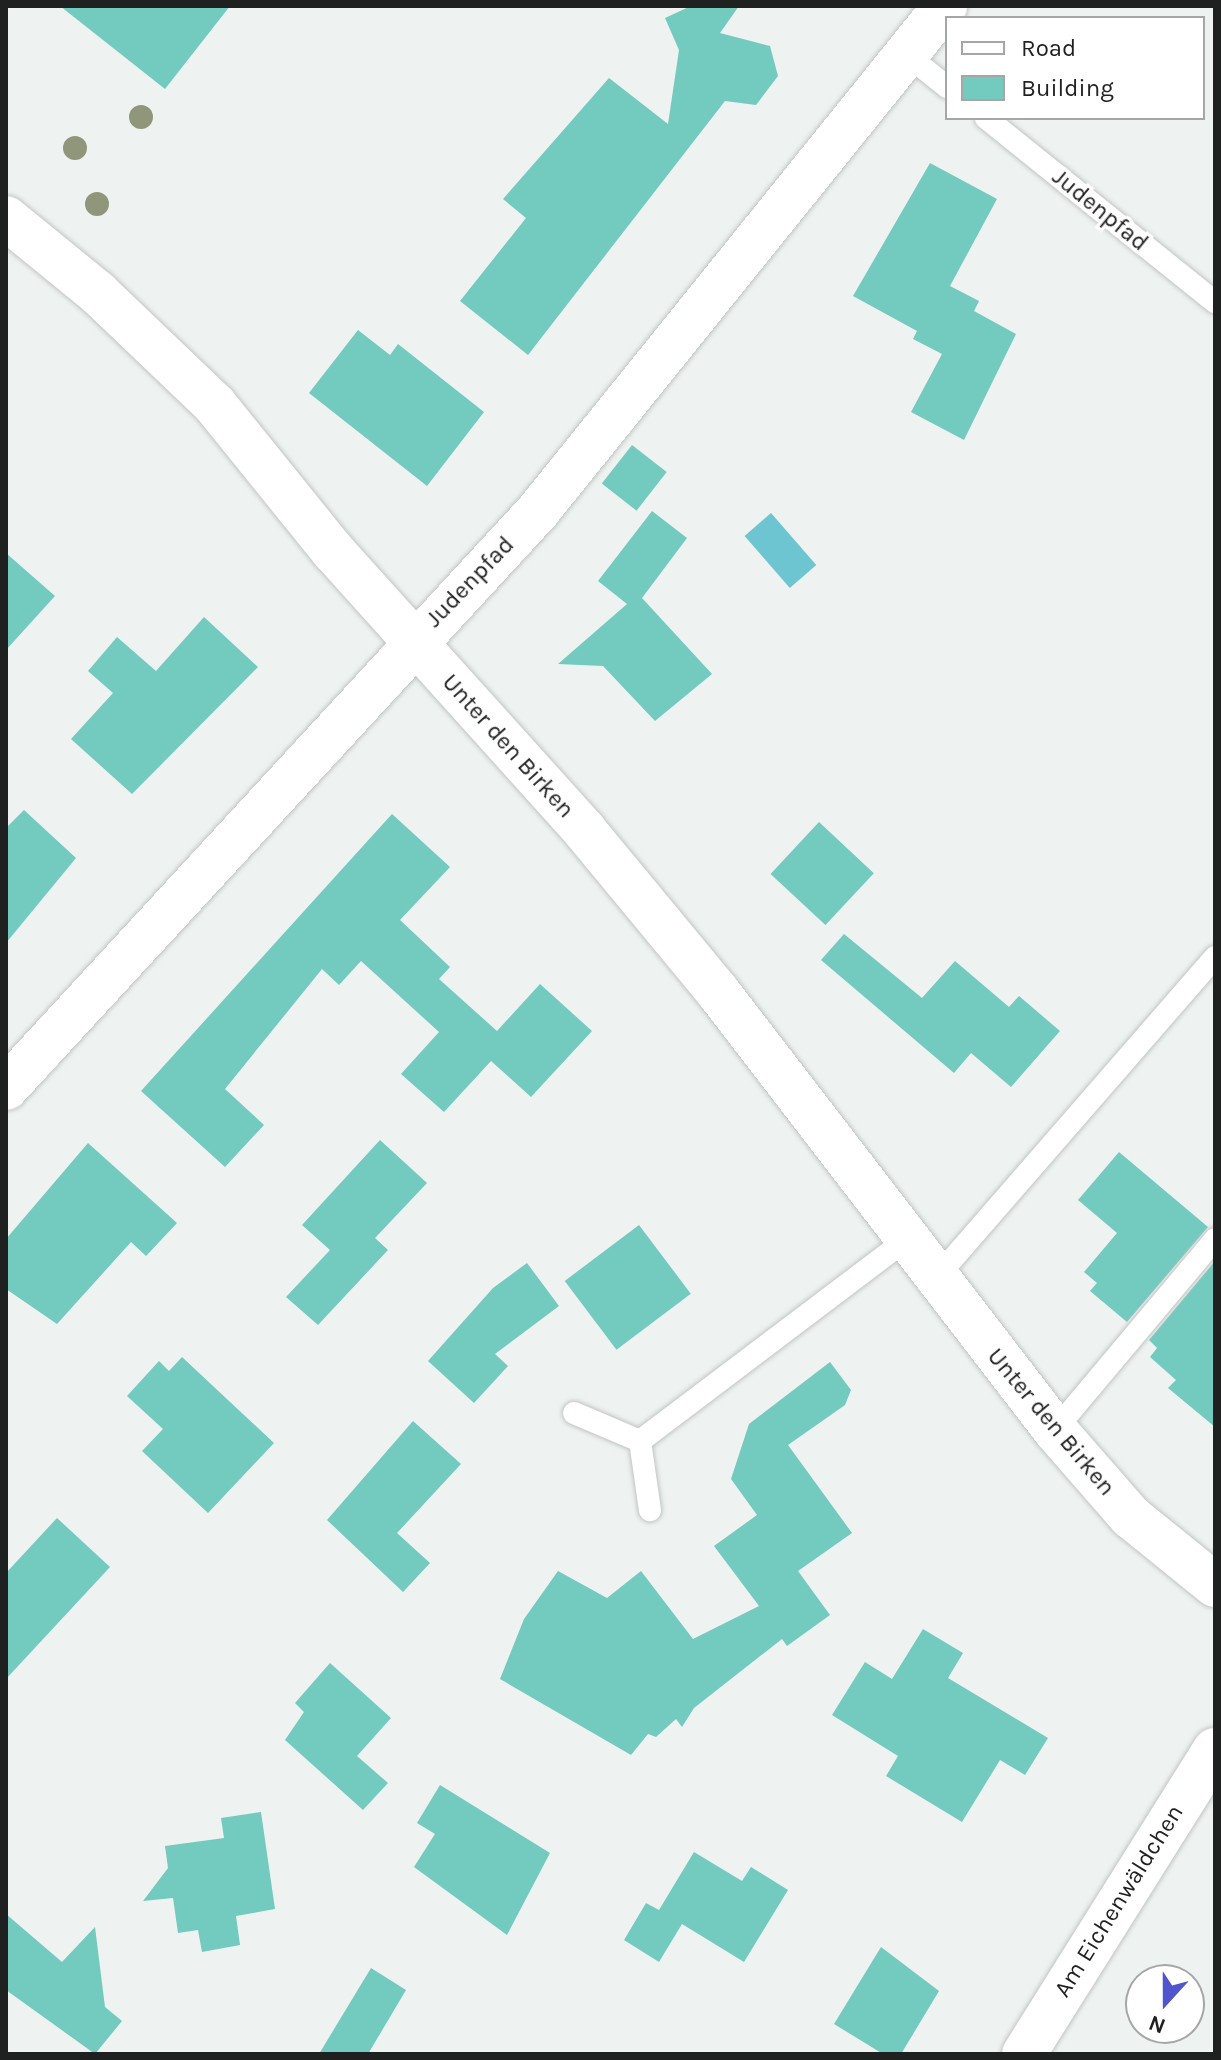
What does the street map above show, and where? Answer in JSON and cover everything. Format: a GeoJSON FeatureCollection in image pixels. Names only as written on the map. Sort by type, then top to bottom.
{"type":"FeatureCollection","features":[{"type":"Feature","properties":{"kind":"street","name":"Judenpfad"},"geometry":{"type":"LineString","coordinates":[[6,1088],[413,642],[538,511],[945,6]]}},
{"type":"Feature","properties":{"kind":"street","name":"Unter den Birken"},"geometry":{"type":"LineString","coordinates":[[6,218],[98,293],[215,405],[413,642],[604,853],[1055,1430],[1131,1517],[1215,1585]]}},
{"type":"Feature","properties":{"kind":"street","name":"Am Eichenwäldchen"},"geometry":{"type":"LineString","coordinates":[[1024,2054],[1215,1750]]}},
{"type":"Feature","properties":{"kind":"lane"},"geometry":{"type":"LineString","coordinates":[[906,54],[945,85]]}},
{"type":"Feature","properties":{"kind":"lane","name":"Judenpfad"},"geometry":{"type":"LineString","coordinates":[[988,120],[1215,302]]}},
{"type":"Feature","properties":{"kind":"lane"},"geometry":{"type":"LineString","coordinates":[[936,1278],[1215,957]]}},
{"type":"Feature","properties":{"kind":"lane"},"geometry":{"type":"LineString","coordinates":[[1055,1430],[1215,1239]]}},
{"type":"Feature","properties":{"kind":"lane"},"geometry":{"type":"LineString","coordinates":[[640,1441],[906,1240]]}},
{"type":"Feature","properties":{"kind":"lane"},"geometry":{"type":"LineString","coordinates":[[574,1413],[640,1441]]}},
{"type":"Feature","properties":{"kind":"lane"},"geometry":{"type":"LineString","coordinates":[[640,1441],[650,1510]]}},
{"type":"Feature","properties":{"kind":"water"},"geometry":{"type":"Polygon","coordinates":[[[771,513],[816,565],[790,588],[745,536],[771,513]]]}},
{"type":"Feature","properties":{"kind":"building"},"geometry":{"type":"Polygon","coordinates":[[[60,6],[230,6],[165,89],[60,6]]]}},
{"type":"Feature","properties":{"kind":"building"},"geometry":{"type":"Polygon","coordinates":[[[691,6],[739,6],[720,33],[770,46],[778,76],[756,105],[725,101],[528,355],[460,301],[526,218],[503,199],[609,78],[668,124],[679,50],[665,18],[691,6]]]}},
{"type":"Feature","properties":{"kind":"building"},"geometry":{"type":"Polygon","coordinates":[[[930,163],[997,199],[950,286],[979,301],[974,311],[1016,334],[964,440],[911,412],[942,354],[913,339],[917,331],[853,296],[930,163]]]}},
{"type":"Feature","properties":{"kind":"building"},"geometry":{"type":"Polygon","coordinates":[[[358,330],[390,355],[398,344],[484,412],[427,486],[309,393],[358,330]]]}},
{"type":"Feature","properties":{"kind":"building"},"geometry":{"type":"Polygon","coordinates":[[[632,445],[667,472],[637,511],[602,484],[632,445]]]}},
{"type":"Feature","properties":{"kind":"building"},"geometry":{"type":"Polygon","coordinates":[[[652,511],[687,538],[642,598],[712,674],[655,721],[603,666],[558,664],[627,604],[598,581],[652,511]]]}},
{"type":"Feature","properties":{"kind":"building"},"geometry":{"type":"Polygon","coordinates":[[[6,553],[55,596],[6,650],[6,553]]]}},
{"type":"Feature","properties":{"kind":"building"},"geometry":{"type":"Polygon","coordinates":[[[204,617],[258,667],[132,794],[71,739],[113,693],[88,671],[117,637],[156,671],[204,617]]]}},
{"type":"Feature","properties":{"kind":"building"},"geometry":{"type":"Polygon","coordinates":[[[24,810],[76,858],[6,943],[6,828],[24,810]]]}},
{"type":"Feature","properties":{"kind":"building"},"geometry":{"type":"Polygon","coordinates":[[[392,814],[450,867],[400,920],[450,967],[439,979],[497,1031],[540,984],[592,1031],[531,1097],[491,1061],[444,1112],[401,1074],[439,1032],[361,961],[339,985],[322,969],[225,1089],[264,1125],[225,1167],[141,1091],[392,814]]]}},
{"type":"Feature","properties":{"kind":"building"},"geometry":{"type":"Polygon","coordinates":[[[819,822],[874,873],[825,925],[771,874],[819,822]]]}},
{"type":"Feature","properties":{"kind":"building"},"geometry":{"type":"Polygon","coordinates":[[[844,934],[922,998],[955,961],[1009,1007],[1019,996],[1060,1031],[1011,1087],[971,1053],[954,1073],[821,960],[844,934]]]}},
{"type":"Feature","properties":{"kind":"building"},"geometry":{"type":"Polygon","coordinates":[[[380,1140],[427,1183],[375,1238],[388,1250],[318,1325],[286,1297],[330,1250],[302,1225],[380,1140]]]}},
{"type":"Feature","properties":{"kind":"building"},"geometry":{"type":"Polygon","coordinates":[[[88,1143],[177,1223],[146,1256],[131,1242],[57,1324],[6,1289],[6,1239],[88,1143]]]}},
{"type":"Feature","properties":{"kind":"building"},"geometry":{"type":"Polygon","coordinates":[[[1119,1152],[1208,1227],[1127,1322],[1090,1291],[1097,1283],[1084,1272],[1117,1233],[1078,1200],[1119,1152]]]}},
{"type":"Feature","properties":{"kind":"building"},"geometry":{"type":"Polygon","coordinates":[[[639,1225],[691,1294],[616,1350],[565,1281],[639,1225]]]}},
{"type":"Feature","properties":{"kind":"building"},"geometry":{"type":"Polygon","coordinates":[[[1215,1261],[1215,1427],[1168,1388],[1176,1380],[1150,1357],[1157,1348],[1149,1340],[1215,1261]]]}},
{"type":"Feature","properties":{"kind":"building"},"geometry":{"type":"Polygon","coordinates":[[[527,1263],[559,1306],[495,1354],[508,1366],[474,1403],[428,1361],[493,1288],[527,1263]]]}},
{"type":"Feature","properties":{"kind":"building"},"geometry":{"type":"Polygon","coordinates":[[[182,1357],[274,1443],[208,1513],[142,1451],[163,1429],[127,1396],[159,1361],[169,1371],[182,1357]]]}},
{"type":"Feature","properties":{"kind":"building"},"geometry":{"type":"Polygon","coordinates":[[[830,1362],[851,1390],[845,1405],[788,1445],[852,1533],[798,1571],[830,1615],[787,1646],[782,1639],[694,1708],[682,1727],[676,1719],[656,1737],[648,1734],[631,1755],[500,1679],[524,1619],[558,1571],[607,1598],[641,1571],[693,1639],[759,1606],[714,1546],[757,1515],[731,1479],[749,1424],[830,1362]]]}},
{"type":"Feature","properties":{"kind":"building"},"geometry":{"type":"Polygon","coordinates":[[[413,1421],[461,1464],[397,1533],[430,1563],[403,1592],[327,1520],[413,1421]]]}},
{"type":"Feature","properties":{"kind":"building"},"geometry":{"type":"Polygon","coordinates":[[[57,1518],[110,1567],[6,1679],[6,1573],[57,1518]]]}},
{"type":"Feature","properties":{"kind":"building"},"geometry":{"type":"Polygon","coordinates":[[[923,1629],[963,1653],[948,1678],[1048,1738],[1025,1775],[1000,1760],[962,1822],[886,1776],[898,1756],[832,1715],[865,1662],[892,1679],[923,1629]]]}},
{"type":"Feature","properties":{"kind":"building"},"geometry":{"type":"Polygon","coordinates":[[[330,1663],[391,1718],[357,1756],[388,1783],[363,1810],[285,1740],[304,1712],[295,1703],[330,1663]]]}},
{"type":"Feature","properties":{"kind":"building"},"geometry":{"type":"Polygon","coordinates":[[[440,1785],[550,1853],[507,1935],[414,1867],[435,1834],[417,1823],[440,1785]]]}},
{"type":"Feature","properties":{"kind":"building"},"geometry":{"type":"Polygon","coordinates":[[[261,1812],[275,1909],[236,1916],[240,1945],[202,1952],[198,1930],[178,1933],[173,1898],[143,1901],[168,1868],[165,1846],[224,1838],[221,1818],[261,1812]]]}},
{"type":"Feature","properties":{"kind":"building"},"geometry":{"type":"Polygon","coordinates":[[[694,1852],[742,1881],[751,1867],[788,1890],[744,1962],[682,1924],[659,1962],[624,1940],[646,1903],[659,1910],[694,1852]]]}},
{"type":"Feature","properties":{"kind":"building"},"geometry":{"type":"Polygon","coordinates":[[[6,1914],[62,1962],[95,1927],[105,2007],[122,2021],[95,2054],[6,1990],[6,1914]]]}},
{"type":"Feature","properties":{"kind":"building"},"geometry":{"type":"Polygon","coordinates":[[[881,1947],[939,1991],[901,2054],[883,2054],[834,2024],[881,1947]]]}},
{"type":"Feature","properties":{"kind":"building"},"geometry":{"type":"Polygon","coordinates":[[[371,1968],[406,1990],[368,2054],[319,2054],[371,1968]]]}}]}
